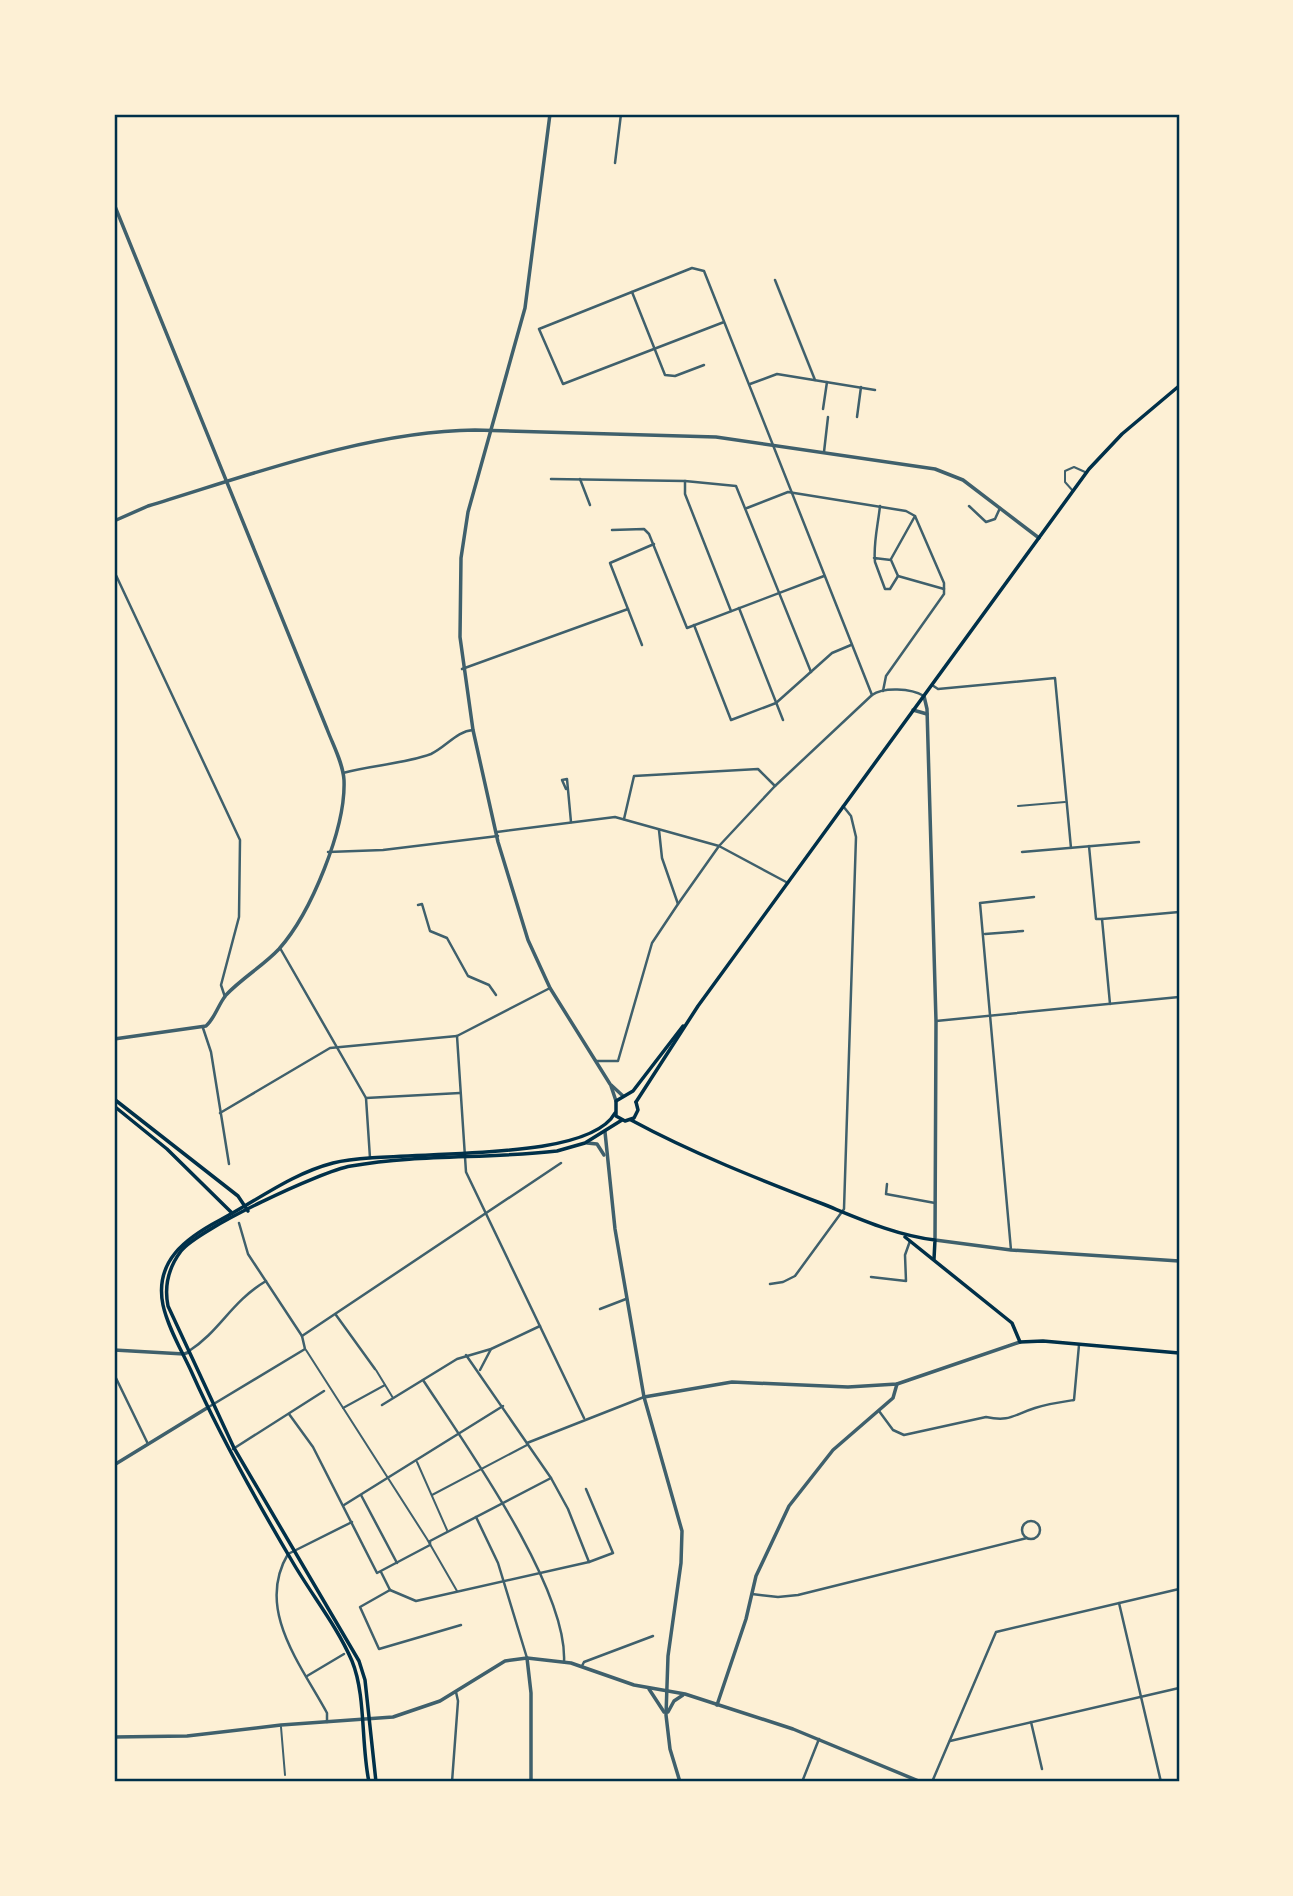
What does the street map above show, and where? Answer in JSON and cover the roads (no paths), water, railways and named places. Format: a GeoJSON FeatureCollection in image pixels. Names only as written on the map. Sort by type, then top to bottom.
{"type":"FeatureCollection","features":[{"type":"Feature","properties":{"kind":"main road"},"geometry":{"type":"LineString","coordinates":[[646,1128],[637,1114],[636,1102],[685,1025],[1086,473],[1122,433],[1179,386]]}},
{"type":"Feature","properties":{"kind":"main road"},"geometry":{"type":"LineString","coordinates":[[376,1782],[365,1681],[359,1661],[290,1553],[212,1405],[168,1306],[166,1288],[171,1267],[192,1241],[234,1215],[244,1205],[314,1169],[370,1158],[570,1142],[600,1128],[615,1113],[616,1101],[625,1096],[685,1025]]}},
{"type":"Feature","properties":{"kind":"main road"},"geometry":{"type":"LineString","coordinates":[[625,1096],[636,1102]]}},
{"type":"Feature","properties":{"kind":"main road"},"geometry":{"type":"LineString","coordinates":[[114,1099],[238,1196],[248,1211]]}},
{"type":"Feature","properties":{"kind":"main road"},"geometry":{"type":"LineString","coordinates":[[114,1106],[167,1149],[234,1215]]}},
{"type":"Feature","properties":{"kind":"main road"},"geometry":{"type":"LineString","coordinates":[[615,1113],[622,1120]]}},
{"type":"Feature","properties":{"kind":"main road"},"geometry":{"type":"LineString","coordinates":[[631,1120],[637,1114]]}},
{"type":"Feature","properties":{"kind":"main road"},"geometry":{"type":"LineString","coordinates":[[369,1782],[352,1662],[229,1451],[163,1307],[165,1270],[176,1250],[188,1237],[248,1211],[306,1181],[343,1167],[558,1152],[585,1143],[622,1120],[631,1120],[764,1182],[903,1235],[935,1240],[934,1259]]}},
{"type":"Feature","properties":{"kind":"main road"},"geometry":{"type":"LineString","coordinates":[[903,1235],[1012,1323],[1020,1342],[1179,1353]]}},
{"type":"Feature","properties":{"kind":"street"},"geometry":{"type":"LineString","coordinates":[[550,114],[520,332],[468,512],[461,558],[462,669],[497,834],[525,932],[550,988],[610,1084],[616,1101]]}},
{"type":"Feature","properties":{"kind":"street"},"geometry":{"type":"LineString","coordinates":[[615,163],[621,114]]}},
{"type":"Feature","properties":{"kind":"street"},"geometry":{"type":"LineString","coordinates":[[114,204],[343,773],[339,818],[328,852],[302,914],[280,948],[225,997],[203,1028],[114,1039]]}},
{"type":"Feature","properties":{"kind":"street"},"geometry":{"type":"LineString","coordinates":[[724,322],[563,384],[540,329],[699,267],[704,271],[872,695]]}},
{"type":"Feature","properties":{"kind":"street"},"geometry":{"type":"LineString","coordinates":[[775,279],[815,380]]}},
{"type":"Feature","properties":{"kind":"street"},"geometry":{"type":"LineString","coordinates":[[632,292],[668,377],[704,365]]}},
{"type":"Feature","properties":{"kind":"street"},"geometry":{"type":"LineString","coordinates":[[750,384],[777,374],[875,390]]}},
{"type":"Feature","properties":{"kind":"street"},"geometry":{"type":"LineString","coordinates":[[823,409],[827,382]]}},
{"type":"Feature","properties":{"kind":"street"},"geometry":{"type":"LineString","coordinates":[[857,417],[860,387]]}},
{"type":"Feature","properties":{"kind":"street"},"geometry":{"type":"LineString","coordinates":[[824,452],[828,417]]}},
{"type":"Feature","properties":{"kind":"street"},"geometry":{"type":"LineString","coordinates":[[114,521],[148,506],[386,438],[439,431],[490,431],[696,436],[824,452],[950,473],[1039,538]]}},
{"type":"Feature","properties":{"kind":"street"},"geometry":{"type":"LineString","coordinates":[[1073,491],[1065,482],[1065,471],[1074,467],[1086,473]]}},
{"type":"Feature","properties":{"kind":"street"},"geometry":{"type":"LineString","coordinates":[[551,479],[685,481],[736,486],[811,672]]}},
{"type":"Feature","properties":{"kind":"street"},"geometry":{"type":"LineString","coordinates":[[580,479],[590,505]]}},
{"type":"Feature","properties":{"kind":"street"},"geometry":{"type":"LineString","coordinates":[[685,481],[685,494],[730,611]]}},
{"type":"Feature","properties":{"kind":"street"},"geometry":{"type":"LineString","coordinates":[[747,508],[793,493],[880,506],[906,511],[915,516],[944,589],[943,597],[886,676],[883,691]]}},
{"type":"Feature","properties":{"kind":"street"},"geometry":{"type":"LineString","coordinates":[[880,506],[874,558],[885,589],[890,589],[898,576]]}},
{"type":"Feature","properties":{"kind":"street"},"geometry":{"type":"LineString","coordinates":[[969,506],[986,522],[995,519],[1000,508]]}},
{"type":"Feature","properties":{"kind":"street"},"geometry":{"type":"LineString","coordinates":[[891,560],[915,516]]}},
{"type":"Feature","properties":{"kind":"street"},"geometry":{"type":"LineString","coordinates":[[612,530],[644,530],[654,544],[687,628],[824,576]]}},
{"type":"Feature","properties":{"kind":"street"},"geometry":{"type":"LineString","coordinates":[[642,645],[610,563],[654,544]]}},
{"type":"Feature","properties":{"kind":"street"},"geometry":{"type":"LineString","coordinates":[[874,558],[891,560]]}},
{"type":"Feature","properties":{"kind":"street"},"geometry":{"type":"LineString","coordinates":[[891,560],[898,576]]}},
{"type":"Feature","properties":{"kind":"street"},"geometry":{"type":"LineString","coordinates":[[114,570],[240,840],[240,900],[221,985],[225,997]]}},
{"type":"Feature","properties":{"kind":"street"},"geometry":{"type":"LineString","coordinates":[[898,576],[944,589]]}},
{"type":"Feature","properties":{"kind":"street"},"geometry":{"type":"LineString","coordinates":[[739,608],[783,720]]}},
{"type":"Feature","properties":{"kind":"street"},"geometry":{"type":"LineString","coordinates":[[462,669],[628,609]]}},
{"type":"Feature","properties":{"kind":"street"},"geometry":{"type":"LineString","coordinates":[[694,625],[732,720],[776,703],[832,653],[851,645]]}},
{"type":"Feature","properties":{"kind":"street"},"geometry":{"type":"LineString","coordinates":[[932,685],[938,688],[1055,678],[1070,848]]}},
{"type":"Feature","properties":{"kind":"street"},"geometry":{"type":"LineString","coordinates":[[596,1061],[618,1061],[652,943],[719,846],[775,786],[872,695],[883,691],[915,692],[924,696],[927,714],[936,1021],[935,1240],[1011,1250],[1179,1261]]}},
{"type":"Feature","properties":{"kind":"street"},"geometry":{"type":"LineString","coordinates":[[913,710],[927,714]]}},
{"type":"Feature","properties":{"kind":"street"},"geometry":{"type":"LineString","coordinates":[[343,773],[427,755],[446,747],[464,731],[473,730]]}},
{"type":"Feature","properties":{"kind":"street"},"geometry":{"type":"LineString","coordinates":[[624,819],[634,776],[758,769],[775,786]]}},
{"type":"Feature","properties":{"kind":"street"},"geometry":{"type":"LineString","coordinates":[[566,789],[571,822]]}},
{"type":"Feature","properties":{"kind":"street"},"geometry":{"type":"LineString","coordinates":[[1018,806],[1066,802]]}},
{"type":"Feature","properties":{"kind":"street"},"geometry":{"type":"LineString","coordinates":[[770,1284],[795,1276],[842,1212],[856,837],[851,816],[843,806]]}},
{"type":"Feature","properties":{"kind":"street"},"geometry":{"type":"LineString","coordinates":[[328,852],[383,850],[611,817],[719,846],[788,883]]}},
{"type":"Feature","properties":{"kind":"street"},"geometry":{"type":"LineString","coordinates":[[659,830],[662,858],[678,904]]}},
{"type":"Feature","properties":{"kind":"street"},"geometry":{"type":"LineString","coordinates":[[1022,852],[1139,842]]}},
{"type":"Feature","properties":{"kind":"street"},"geometry":{"type":"LineString","coordinates":[[1089,846],[1096,919],[1179,912]]}},
{"type":"Feature","properties":{"kind":"street"},"geometry":{"type":"LineString","coordinates":[[1011,1250],[980,903],[1034,897]]}},
{"type":"Feature","properties":{"kind":"street"},"geometry":{"type":"LineString","coordinates":[[418,905],[422,904],[430,931],[447,938],[468,976],[489,985],[496,995]]}},
{"type":"Feature","properties":{"kind":"street"},"geometry":{"type":"LineString","coordinates":[[1102,919],[1110,1004]]}},
{"type":"Feature","properties":{"kind":"street"},"geometry":{"type":"LineString","coordinates":[[983,934],[1023,932]]}},
{"type":"Feature","properties":{"kind":"street"},"geometry":{"type":"LineString","coordinates":[[280,948],[366,1098],[370,1158]]}},
{"type":"Feature","properties":{"kind":"street"},"geometry":{"type":"LineString","coordinates":[[220,1112],[327,1049],[457,1036],[550,988]]}},
{"type":"Feature","properties":{"kind":"street"},"geometry":{"type":"LineString","coordinates":[[936,1021],[1179,998]]}},
{"type":"Feature","properties":{"kind":"street"},"geometry":{"type":"LineString","coordinates":[[203,1028],[211,1052],[229,1164]]}},
{"type":"Feature","properties":{"kind":"street"},"geometry":{"type":"LineString","coordinates":[[457,1036],[466,1173],[584,1418]]}},
{"type":"Feature","properties":{"kind":"street"},"geometry":{"type":"LineString","coordinates":[[610,1084],[625,1096]]}},
{"type":"Feature","properties":{"kind":"street"},"geometry":{"type":"LineString","coordinates":[[366,1098],[460,1093]]}},
{"type":"Feature","properties":{"kind":"street"},"geometry":{"type":"LineString","coordinates":[[605,1132],[605,1160],[645,1397],[682,1531],[666,1715],[670,1749],[680,1782]]}},
{"type":"Feature","properties":{"kind":"street"},"geometry":{"type":"LineString","coordinates":[[585,1143],[598,1144],[605,1160]]}},
{"type":"Feature","properties":{"kind":"street"},"geometry":{"type":"LineString","coordinates":[[302,1336],[561,1163]]}},
{"type":"Feature","properties":{"kind":"street"},"geometry":{"type":"LineString","coordinates":[[887,1184],[886,1194],[936,1203]]}},
{"type":"Feature","properties":{"kind":"street"},"geometry":{"type":"LineString","coordinates":[[239,1223],[248,1254],[302,1336],[305,1349],[457,1592]]}},
{"type":"Feature","properties":{"kind":"street"},"geometry":{"type":"LineString","coordinates":[[871,1277],[906,1281],[905,1255],[910,1241]]}},
{"type":"Feature","properties":{"kind":"street"},"geometry":{"type":"LineString","coordinates":[[114,1353],[189,1352],[207,1339],[245,1293],[266,1281]]}},
{"type":"Feature","properties":{"kind":"street"},"geometry":{"type":"LineString","coordinates":[[600,1309],[627,1299]]}},
{"type":"Feature","properties":{"kind":"street"},"geometry":{"type":"LineString","coordinates":[[335,1314],[394,1398]]}},
{"type":"Feature","properties":{"kind":"street"},"geometry":{"type":"LineString","coordinates":[[382,1405],[466,1355],[491,1349],[540,1326]]}},
{"type":"Feature","properties":{"kind":"street"},"geometry":{"type":"LineString","coordinates":[[432,1495],[528,1443],[584,1418],[645,1397],[729,1383],[848,1387],[897,1384],[1020,1342]]}},
{"type":"Feature","properties":{"kind":"street"},"geometry":{"type":"LineString","coordinates":[[879,1411],[893,1430],[904,1435],[986,1417],[997,1421],[1016,1417],[1032,1408],[1074,1400],[1079,1344]]}},
{"type":"Feature","properties":{"kind":"street"},"geometry":{"type":"LineString","coordinates":[[114,1465],[305,1349]]}},
{"type":"Feature","properties":{"kind":"street"},"geometry":{"type":"LineString","coordinates":[[479,1371],[491,1349]]}},
{"type":"Feature","properties":{"kind":"street"},"geometry":{"type":"LineString","coordinates":[[466,1355],[551,1478],[568,1508],[589,1562]]}},
{"type":"Feature","properties":{"kind":"street"},"geometry":{"type":"LineString","coordinates":[[114,1374],[148,1444]]}},
{"type":"Feature","properties":{"kind":"street"},"geometry":{"type":"LineString","coordinates":[[423,1380],[480,1469],[540,1573],[558,1613],[564,1662]]}},
{"type":"Feature","properties":{"kind":"street"},"geometry":{"type":"LineString","coordinates":[[718,1705],[752,1594],[774,1537],[803,1486],[837,1446],[893,1398],[897,1384]]}},
{"type":"Feature","properties":{"kind":"street"},"geometry":{"type":"LineString","coordinates":[[343,1408],[385,1385]]}},
{"type":"Feature","properties":{"kind":"street"},"geometry":{"type":"LineString","coordinates":[[229,1451],[324,1391]]}},
{"type":"Feature","properties":{"kind":"street"},"geometry":{"type":"LineString","coordinates":[[344,1505],[503,1406]]}},
{"type":"Feature","properties":{"kind":"street"},"geometry":{"type":"LineString","coordinates":[[289,1414],[313,1447],[390,1590],[416,1601],[589,1562],[613,1553],[586,1489]]}},
{"type":"Feature","properties":{"kind":"street"},"geometry":{"type":"LineString","coordinates":[[416,1460],[448,1531]]}},
{"type":"Feature","properties":{"kind":"street"},"geometry":{"type":"LineString","coordinates":[[379,1572],[430,1545],[430,1541],[448,1531],[551,1478]]}},
{"type":"Feature","properties":{"kind":"street"},"geometry":{"type":"LineString","coordinates":[[361,1495],[397,1563]]}},
{"type":"Feature","properties":{"kind":"street"},"geometry":{"type":"LineString","coordinates":[[476,1517],[504,1581],[527,1658],[531,1693],[531,1782]]}},
{"type":"Feature","properties":{"kind":"street"},"geometry":{"type":"LineString","coordinates":[[752,1594],[778,1597],[798,1595],[1036,1538],[1040,1527],[1034,1521],[1023,1526],[1027,1538]]}},
{"type":"Feature","properties":{"kind":"street"},"geometry":{"type":"LineString","coordinates":[[327,1722],[327,1713],[282,1629],[276,1610],[276,1588],[290,1553],[352,1522]]}},
{"type":"Feature","properties":{"kind":"street"},"geometry":{"type":"LineString","coordinates":[[390,1590],[360,1607],[379,1649],[461,1625]]}},
{"type":"Feature","properties":{"kind":"street"},"geometry":{"type":"LineString","coordinates":[[932,1782],[997,1631],[1179,1590]]}},
{"type":"Feature","properties":{"kind":"street"},"geometry":{"type":"LineString","coordinates":[[1119,1603],[1161,1782]]}},
{"type":"Feature","properties":{"kind":"street"},"geometry":{"type":"LineString","coordinates":[[582,1666],[584,1662],[653,1636]]}},
{"type":"Feature","properties":{"kind":"street"},"geometry":{"type":"LineString","coordinates":[[307,1676],[344,1654]]}},
{"type":"Feature","properties":{"kind":"street"},"geometry":{"type":"LineString","coordinates":[[114,1737],[187,1736],[281,1724],[368,1720],[421,1709],[456,1692],[505,1661],[527,1658],[582,1666],[647,1688],[685,1694],[819,1739],[921,1782]]}},
{"type":"Feature","properties":{"kind":"street"},"geometry":{"type":"LineString","coordinates":[[647,1688],[666,1715]]}},
{"type":"Feature","properties":{"kind":"street"},"geometry":{"type":"LineString","coordinates":[[950,1741],[1179,1688]]}},
{"type":"Feature","properties":{"kind":"street"},"geometry":{"type":"LineString","coordinates":[[447,1782],[452,1780],[458,1701],[456,1692]]}},
{"type":"Feature","properties":{"kind":"street"},"geometry":{"type":"LineString","coordinates":[[666,1715],[674,1701],[685,1694]]}},
{"type":"Feature","properties":{"kind":"street"},"geometry":{"type":"LineString","coordinates":[[1031,1722],[1042,1769]]}},
{"type":"Feature","properties":{"kind":"street"},"geometry":{"type":"LineString","coordinates":[[281,1724],[285,1774]]}},
{"type":"Feature","properties":{"kind":"street"},"geometry":{"type":"LineString","coordinates":[[802,1782],[819,1739]]}}]}
